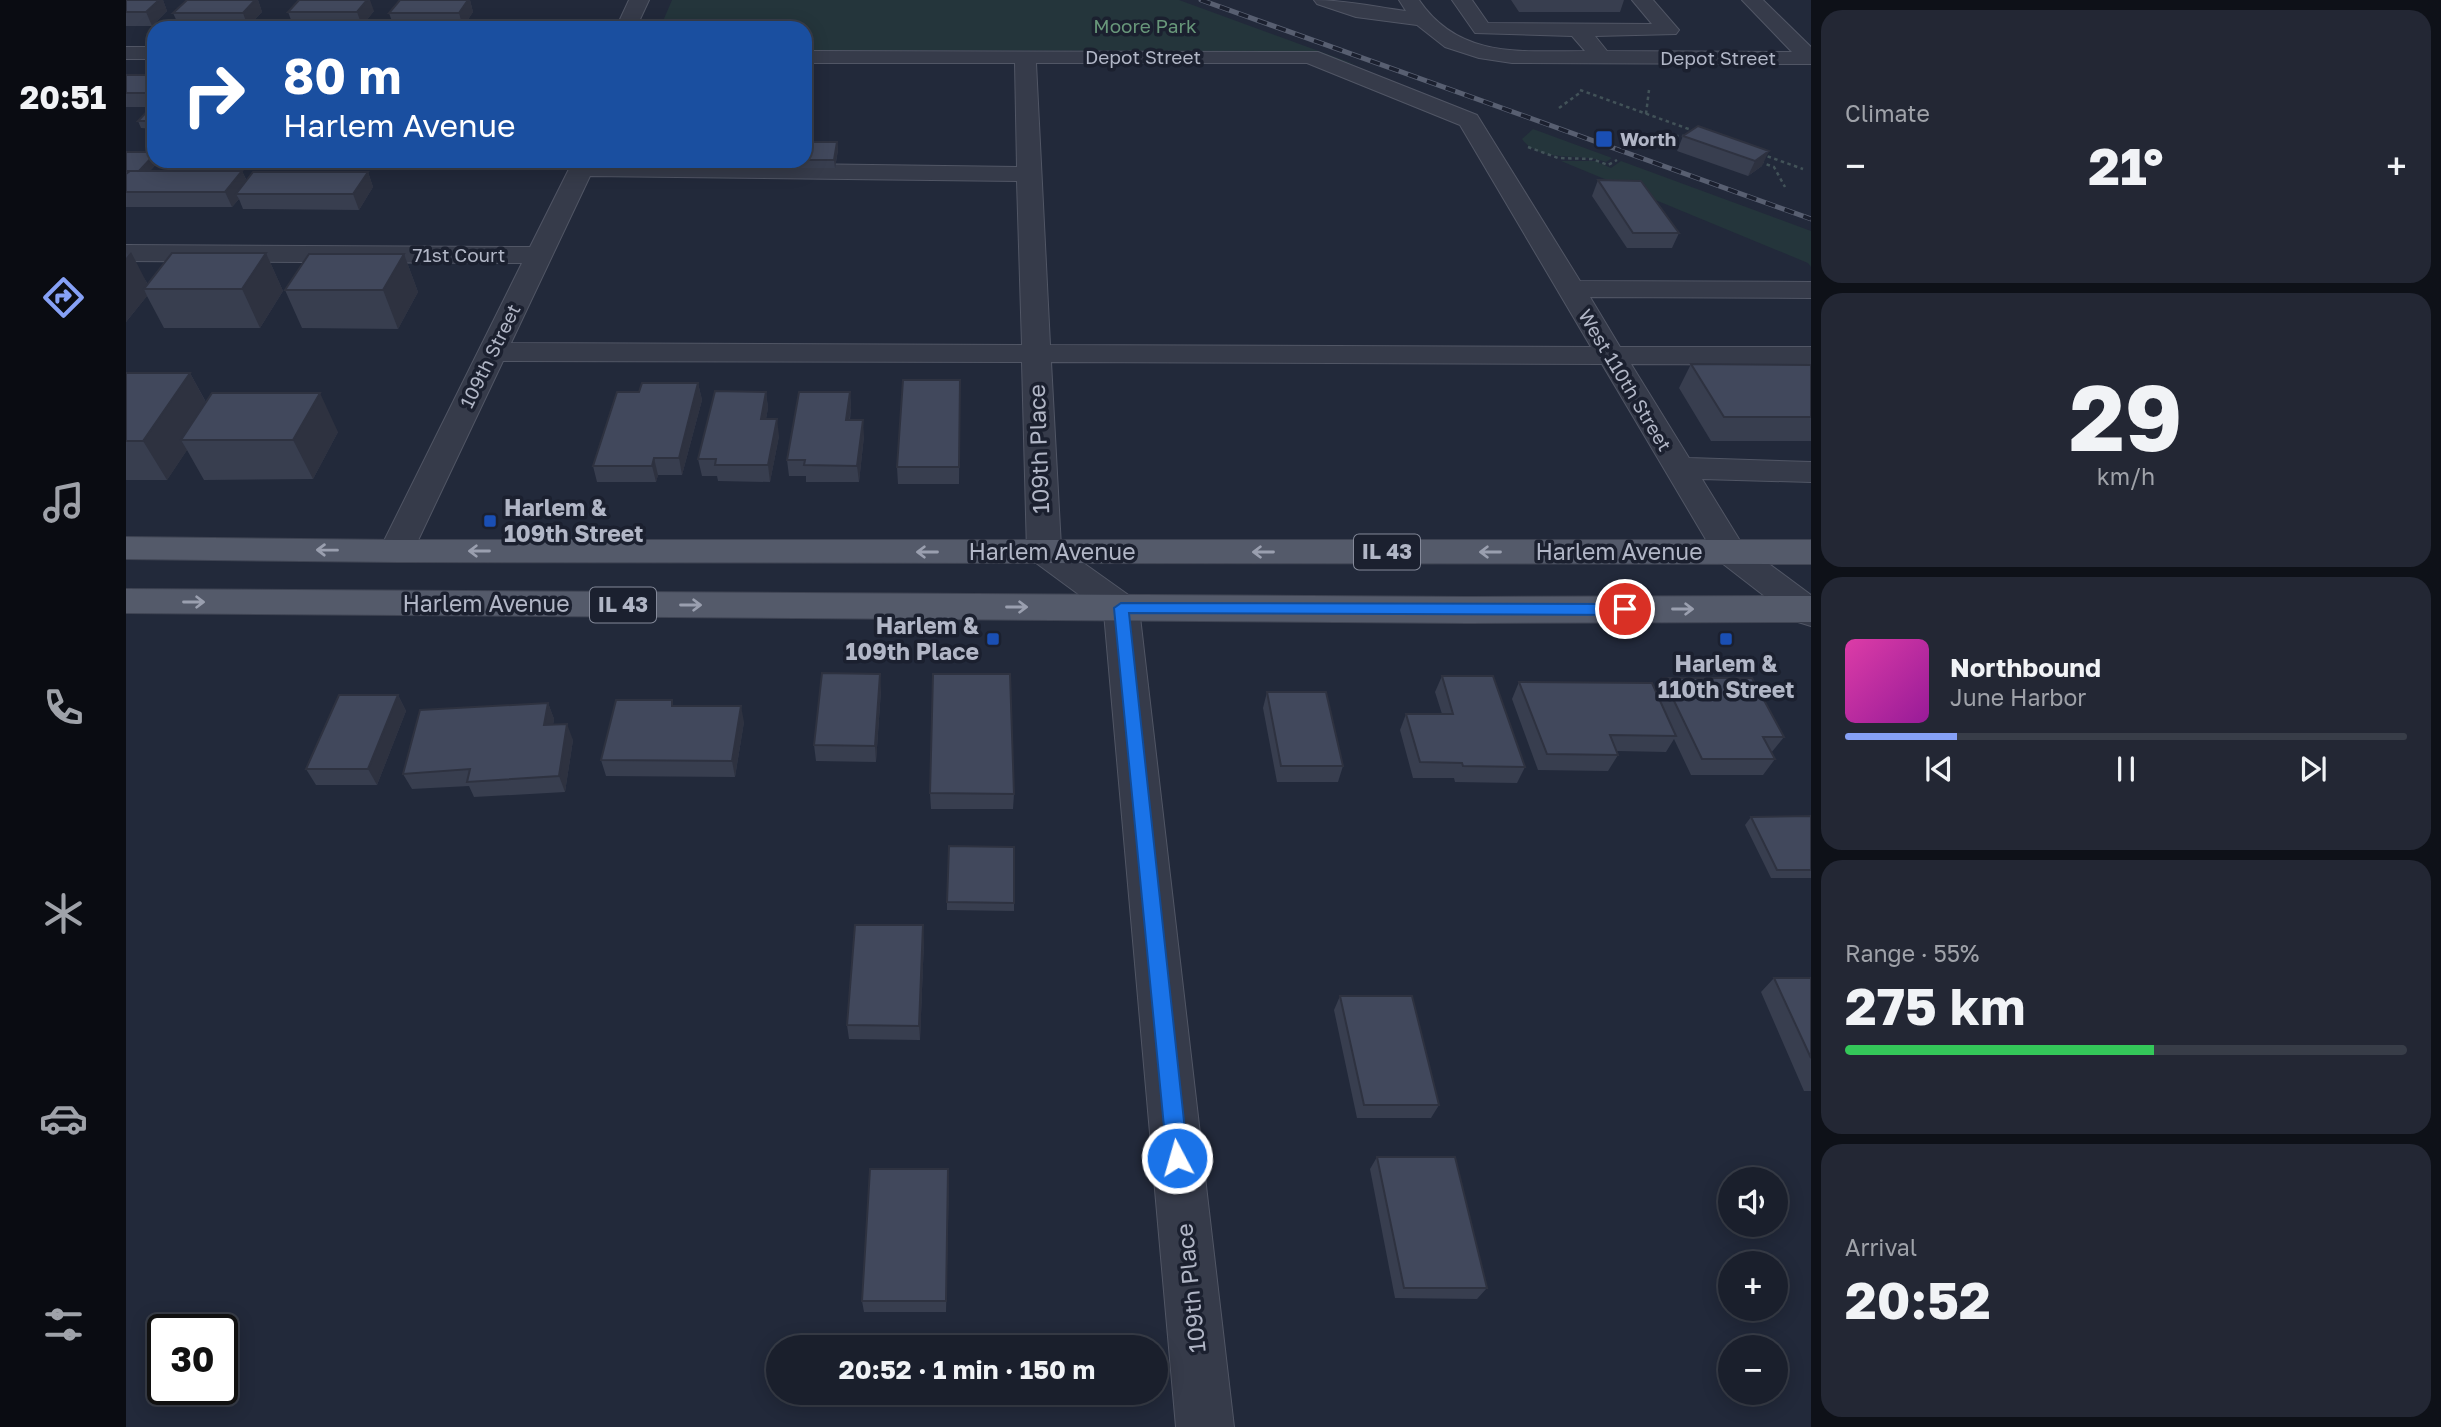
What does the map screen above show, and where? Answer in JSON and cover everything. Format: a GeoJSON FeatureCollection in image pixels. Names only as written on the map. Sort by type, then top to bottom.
{"type":"FeatureCollection","features":[{"type":"Feature","properties":{"kind":"main road","name":"Harlem Avenue"},"geometry":{"type":"LineString","coordinates":[[127,549],[1811,552]]}},
{"type":"Feature","properties":{"kind":"main road","name":"Harlem Avenue"},"geometry":{"type":"LineString","coordinates":[[126,601],[1810,610]]}},
{"type":"Feature","properties":{"kind":"street"},"geometry":{"type":"LineString","coordinates":[[629,21],[639,0]]}},
{"type":"Feature","properties":{"kind":"street"},"geometry":{"type":"LineString","coordinates":[[1324,0],[1356,11],[1420,19]]}},
{"type":"Feature","properties":{"kind":"street"},"geometry":{"type":"LineString","coordinates":[[1409,0],[1420,19]]}},
{"type":"Feature","properties":{"kind":"street"},"geometry":{"type":"LineString","coordinates":[[1462,0],[1482,29],[1669,30],[1642,0]]}},
{"type":"Feature","properties":{"kind":"street"},"geometry":{"type":"LineString","coordinates":[[1752,0],[1811,58]]}},
{"type":"Feature","properties":{"kind":"street","name":"Depot Street"},"geometry":{"type":"LineString","coordinates":[[1420,19],[1438,36],[1458,46],[1512,57],[1811,58]]}},
{"type":"Feature","properties":{"kind":"street"},"geometry":{"type":"LineString","coordinates":[[1578,30],[1603,59]]}},
{"type":"Feature","properties":{"kind":"street"},"geometry":{"type":"LineString","coordinates":[[126,52],[147,53]]}},
{"type":"Feature","properties":{"kind":"street","name":"Depot Street"},"geometry":{"type":"LineString","coordinates":[[812,57],[1310,57],[1469,120]]}},
{"type":"Feature","properties":{"kind":"street","name":"109th Place"},"geometry":{"type":"LineString","coordinates":[[1025,57],[1044,552]]}},
{"type":"Feature","properties":{"kind":"street","name":"West 110th Street"},"geometry":{"type":"LineString","coordinates":[[1469,120],[1730,552],[1810,610]]}},
{"type":"Feature","properties":{"kind":"street","name":"109th Street"},"geometry":{"type":"LineString","coordinates":[[396,551],[582,168]]}},
{"type":"Feature","properties":{"kind":"street"},"geometry":{"type":"LineString","coordinates":[[732,168],[1029,174]]}},
{"type":"Feature","properties":{"kind":"street","name":"71st Court"},"geometry":{"type":"LineString","coordinates":[[126,253],[539,255]]}},
{"type":"Feature","properties":{"kind":"street"},"geometry":{"type":"LineString","coordinates":[[1570,289],[1811,290]]}},
{"type":"Feature","properties":{"kind":"street"},"geometry":{"type":"LineString","coordinates":[[493,352],[1811,356]]}},
{"type":"Feature","properties":{"kind":"street"},"geometry":{"type":"LineString","coordinates":[[1677,468],[1811,472]]}},
{"type":"Feature","properties":{"kind":"street"},"geometry":{"type":"LineString","coordinates":[[1044,552],[1121,608]]}},
{"type":"Feature","properties":{"kind":"street","name":"109th Place"},"geometry":{"type":"LineString","coordinates":[[1121,608],[1205,1427]]}},
{"type":"Feature","properties":{"kind":"path"},"geometry":{"type":"LineString","coordinates":[[1643,83],[1649,91],[1646,114]]}},
{"type":"Feature","properties":{"kind":"path"},"geometry":{"type":"LineString","coordinates":[[1559,108],[1581,92],[1699,132],[1690,136],[1640,136]]}},
{"type":"Feature","properties":{"kind":"path"},"geometry":{"type":"LineString","coordinates":[[1528,146],[1558,158],[1592,159],[1608,164],[1617,160]]}},
{"type":"Feature","properties":{"kind":"path"},"geometry":{"type":"LineString","coordinates":[[1751,151],[1803,169]]}},
{"type":"Feature","properties":{"kind":"path"},"geometry":{"type":"LineString","coordinates":[[1750,158],[1774,167],[1785,187]]}},
{"type":"Feature","properties":{"kind":"green space","name":"Moore Park"},"geometry":{"type":"Polygon","coordinates":[[[672,0],[1179,0],[1357,65],[1328,57],[1276,51],[812,50],[812,21],[663,21],[672,0]]]}},
{"type":"Feature","properties":{"kind":"green space"},"geometry":{"type":"Polygon","coordinates":[[[1533,129],[1612,158],[1606,162],[1539,152],[1522,139],[1533,129]]]}},
{"type":"Feature","properties":{"kind":"green space"},"geometry":{"type":"Polygon","coordinates":[[[1561,161],[1595,161],[1611,168],[1621,161],[1811,231],[1811,267],[1808,263],[1561,161]]]}},
{"type":"Feature","properties":{"kind":"building"},"geometry":{"type":"Polygon","coordinates":[[[126,0],[159,0],[146,12],[126,12],[126,0]]]}},
{"type":"Feature","properties":{"kind":"building"},"geometry":{"type":"Polygon","coordinates":[[[187,0],[255,0],[243,13],[173,13],[187,0]]]}},
{"type":"Feature","properties":{"kind":"building"},"geometry":{"type":"Polygon","coordinates":[[[299,0],[367,0],[357,12],[288,12],[299,0]]]}},
{"type":"Feature","properties":{"kind":"building"},"geometry":{"type":"Polygon","coordinates":[[[400,0],[468,0],[459,13],[389,13],[400,0]]]}},
{"type":"Feature","properties":{"kind":"building"},"geometry":{"type":"Polygon","coordinates":[[[126,75],[147,75],[147,93],[126,93],[126,75]]]}},
{"type":"Feature","properties":{"kind":"building"},"geometry":{"type":"Polygon","coordinates":[[[147,111],[147,121],[138,121],[147,111]]]}},
{"type":"Feature","properties":{"kind":"building"},"geometry":{"type":"Polygon","coordinates":[[[1698,126],[1769,151],[1755,161],[1683,136],[1698,126]]]}},
{"type":"Feature","properties":{"kind":"building"},"geometry":{"type":"Polygon","coordinates":[[[812,142],[837,142],[834,160],[812,160],[812,142]]]}},
{"type":"Feature","properties":{"kind":"building"},"geometry":{"type":"Polygon","coordinates":[[[126,152],[147,152],[147,162],[139,171],[126,171],[126,152]]]}},
{"type":"Feature","properties":{"kind":"building"},"geometry":{"type":"Polygon","coordinates":[[[130,171],[242,171],[225,192],[126,192],[126,174],[130,171]]]}},
{"type":"Feature","properties":{"kind":"building"},"geometry":{"type":"Polygon","coordinates":[[[253,172],[368,172],[353,194],[236,194],[253,172]]]}},
{"type":"Feature","properties":{"kind":"building"},"geometry":{"type":"Polygon","coordinates":[[[1598,180],[1641,181],[1679,233],[1633,233],[1598,180]]]}},
{"type":"Feature","properties":{"kind":"building"},"geometry":{"type":"Polygon","coordinates":[[[172,253],[266,253],[242,289],[144,289],[172,253]]]}},
{"type":"Feature","properties":{"kind":"building"},"geometry":{"type":"Polygon","coordinates":[[[309,254],[404,254],[383,290],[285,290],[309,254]]]}},
{"type":"Feature","properties":{"kind":"building"},"geometry":{"type":"Polygon","coordinates":[[[1691,364],[1811,365],[1811,417],[1724,417],[1691,364]]]}},
{"type":"Feature","properties":{"kind":"building"},"geometry":{"type":"Polygon","coordinates":[[[126,373],[190,373],[143,441],[126,441],[126,373]]]}},
{"type":"Feature","properties":{"kind":"building"},"geometry":{"type":"Polygon","coordinates":[[[903,380],[960,380],[959,467],[897,467],[903,380]]]}},
{"type":"Feature","properties":{"kind":"building"},"geometry":{"type":"Polygon","coordinates":[[[642,383],[698,383],[679,458],[654,458],[652,466],[593,466],[617,392],[639,392],[642,383]]]}},
{"type":"Feature","properties":{"kind":"building"},"geometry":{"type":"Polygon","coordinates":[[[715,391],[766,392],[761,419],[777,419],[768,465],[715,465],[716,459],[698,459],[715,391]]]}},
{"type":"Feature","properties":{"kind":"building"},"geometry":{"type":"Polygon","coordinates":[[[799,392],[850,392],[846,420],[863,420],[857,466],[804,465],[805,460],[787,460],[799,392]]]}},
{"type":"Feature","properties":{"kind":"building"},"geometry":{"type":"Polygon","coordinates":[[[212,393],[320,393],[293,440],[181,440],[212,393]]]}},
{"type":"Feature","properties":{"kind":"building"},"geometry":{"type":"Polygon","coordinates":[[[822,673],[880,674],[875,746],[814,745],[822,673]]]}},
{"type":"Feature","properties":{"kind":"building"},"geometry":{"type":"Polygon","coordinates":[[[933,674],[1010,674],[1014,794],[930,793],[933,674]]]}},
{"type":"Feature","properties":{"kind":"building"},"geometry":{"type":"Polygon","coordinates":[[[1442,676],[1493,676],[1525,767],[1420,762],[1406,714],[1453,714],[1442,676]]]}},
{"type":"Feature","properties":{"kind":"building"},"geometry":{"type":"Polygon","coordinates":[[[1663,678],[1752,678],[1784,737],[1763,737],[1775,759],[1702,759],[1663,678]]]}},
{"type":"Feature","properties":{"kind":"building"},"geometry":{"type":"Polygon","coordinates":[[[1519,682],[1652,683],[1676,736],[1610,735],[1618,755],[1547,754],[1519,682]]]}},
{"type":"Feature","properties":{"kind":"building"},"geometry":{"type":"Polygon","coordinates":[[[1267,692],[1326,692],[1343,766],[1281,766],[1267,692]]]}},
{"type":"Feature","properties":{"kind":"building"},"geometry":{"type":"Polygon","coordinates":[[[339,695],[398,695],[368,769],[306,769],[339,695]]]}},
{"type":"Feature","properties":{"kind":"building"},"geometry":{"type":"Polygon","coordinates":[[[616,700],[672,700],[672,706],[741,706],[732,761],[601,760],[616,700]]]}},
{"type":"Feature","properties":{"kind":"building"},"geometry":{"type":"Polygon","coordinates":[[[548,703],[544,725],[567,724],[559,776],[467,782],[470,769],[403,774],[420,710],[548,703]]]}},
{"type":"Feature","properties":{"kind":"building"},"geometry":{"type":"Polygon","coordinates":[[[1811,816],[1811,870],[1777,870],[1751,817],[1811,816]]]}},
{"type":"Feature","properties":{"kind":"building"},"geometry":{"type":"Polygon","coordinates":[[[949,846],[1014,847],[1014,903],[947,902],[949,846]]]}},
{"type":"Feature","properties":{"kind":"building"},"geometry":{"type":"Polygon","coordinates":[[[855,925],[923,925],[919,1026],[847,1025],[855,925]]]}},
{"type":"Feature","properties":{"kind":"building"},"geometry":{"type":"Polygon","coordinates":[[[1774,978],[1811,978],[1811,1058],[1774,978]]]}},
{"type":"Feature","properties":{"kind":"building"},"geometry":{"type":"Polygon","coordinates":[[[1340,996],[1412,996],[1439,1105],[1364,1105],[1340,996]]]}},
{"type":"Feature","properties":{"kind":"building"},"geometry":{"type":"Polygon","coordinates":[[[1377,1157],[1455,1157],[1487,1288],[1404,1288],[1377,1157]]]}},
{"type":"Feature","properties":{"kind":"building"},"geometry":{"type":"Polygon","coordinates":[[[870,1169],[948,1169],[946,1301],[862,1301],[870,1169]]]}},
{"type":"Feature","properties":{"kind":"railway"},"geometry":{"type":"LineString","coordinates":[[1201,0],[1811,219]]}},
{"type":"Feature","properties":{"kind":"place","name":"Worth"},"geometry":{"type":"Point","coordinates":[1604,139]}},
{"type":"Feature","properties":{"kind":"place","name":"Harlem & 109th Street"},"geometry":{"type":"Point","coordinates":[490,521]}},
{"type":"Feature","properties":{"kind":"place","name":"Harlem & 109th Place"},"geometry":{"type":"Point","coordinates":[993,639]}},
{"type":"Feature","properties":{"kind":"place","name":"Harlem & 110th Street"},"geometry":{"type":"Point","coordinates":[1726,639]}},
{"type":"Feature","properties":{"kind":"route"},"geometry":{"type":"LineString","coordinates":[[1177,1158],[1121,608],[1625,609]]}}]}
